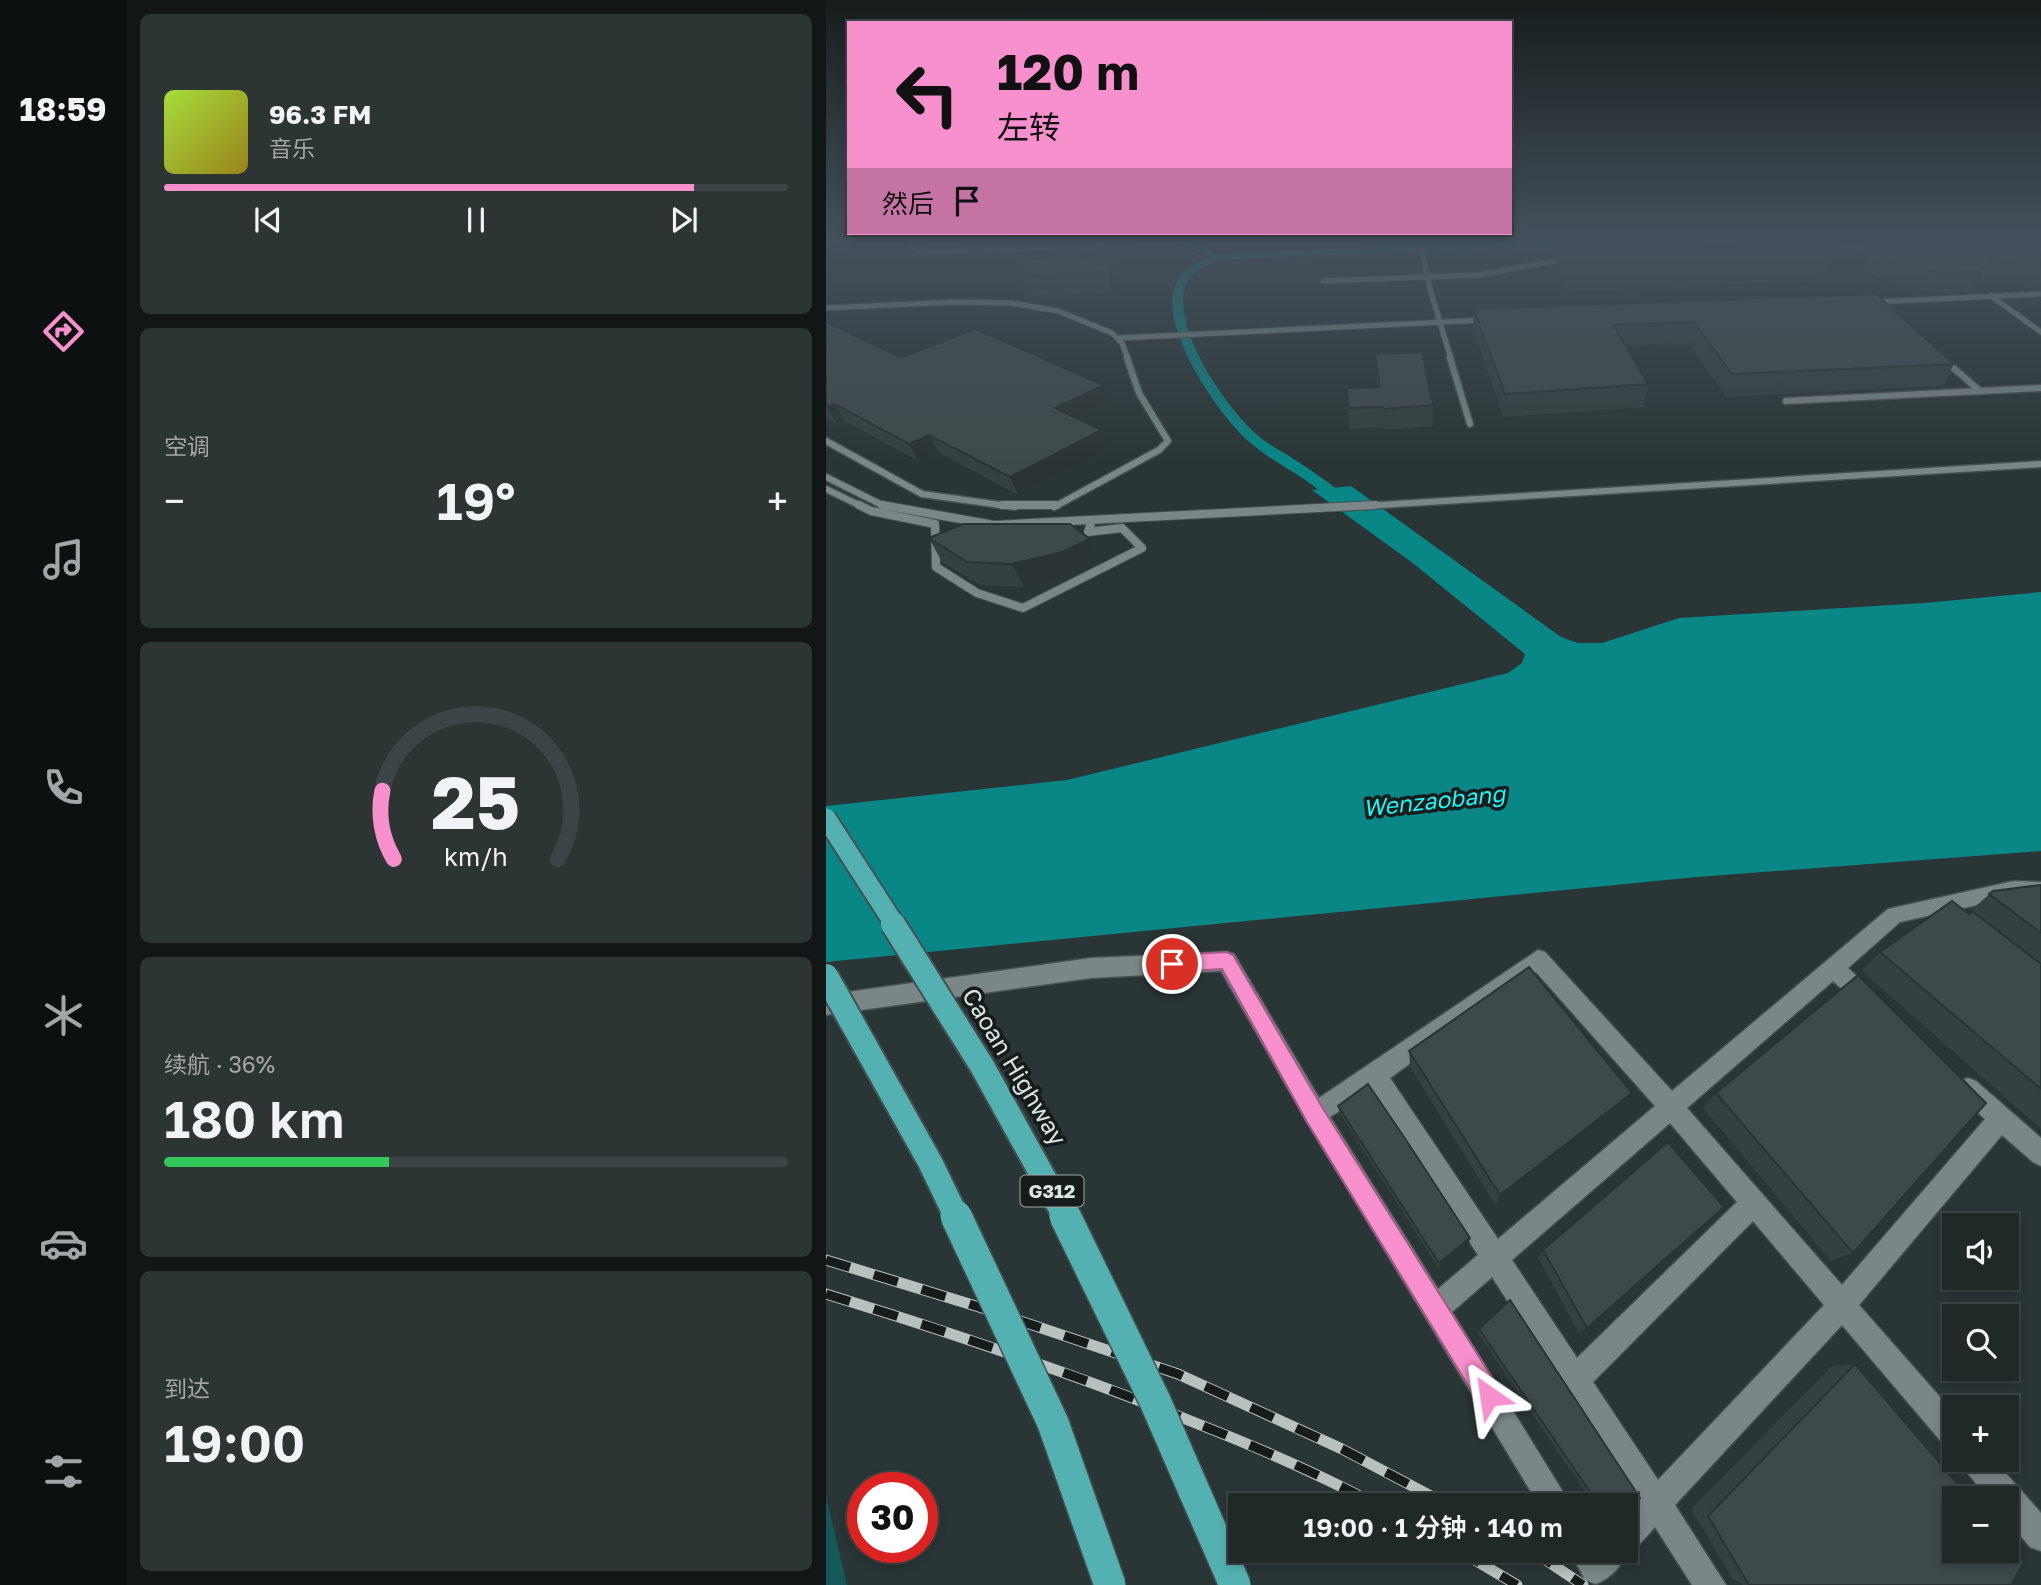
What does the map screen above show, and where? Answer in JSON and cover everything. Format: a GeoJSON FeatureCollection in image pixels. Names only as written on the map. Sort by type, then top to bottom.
{"type":"FeatureCollection","features":[{"type":"Feature","properties":{"kind":"highway","name":"Caoan Highway"},"geometry":{"type":"LineString","coordinates":[[826,818],[1003,1101],[1086,1254],[1181,1453],[1236,1585]]}},
{"type":"Feature","properties":{"kind":"highway"},"geometry":{"type":"LineString","coordinates":[[826,976],[930,1162],[1006,1320],[1053,1423],[1110,1585]]}},
{"type":"Feature","properties":{"kind":"street"},"geometry":{"type":"LineString","coordinates":[[1435,1309],[1895,915],[2014,889],[2041,890]]}},
{"type":"Feature","properties":{"kind":"street"},"geometry":{"type":"LineString","coordinates":[[1937,906],[1957,923]]}},
{"type":"Feature","properties":{"kind":"street"},"geometry":{"type":"LineString","coordinates":[[1315,1114],[1538,959],[1671,1107],[1942,1421]]}},
{"type":"Feature","properties":{"kind":"street"},"geometry":{"type":"LineString","coordinates":[[826,1005],[1091,968],[1227,961],[1315,1114],[1549,1493]]}},
{"type":"Feature","properties":{"kind":"street"},"geometry":{"type":"LineString","coordinates":[[1833,968],[1883,1012]]}},
{"type":"Feature","properties":{"kind":"street"},"geometry":{"type":"LineString","coordinates":[[1375,1074],[1710,1585]]}},
{"type":"Feature","properties":{"kind":"street"},"geometry":{"type":"LineString","coordinates":[[1952,1074],[2041,1154]]}},
{"type":"Feature","properties":{"kind":"street"},"geometry":{"type":"LineString","coordinates":[[1638,1522],[1842,1306],[2001,1118]]}},
{"type":"Feature","properties":{"kind":"street"},"geometry":{"type":"LineString","coordinates":[[1576,1379],[1754,1202]]}},
{"type":"Feature","properties":{"kind":"street"},"geometry":{"type":"LineString","coordinates":[[1985,1472],[2041,1536]]}},
{"type":"Feature","properties":{"kind":"lane"},"geometry":{"type":"LineString","coordinates":[[826,441],[922,494],[1004,506],[1054,507],[1159,450],[1168,441],[1139,393],[1119,338],[1112,332],[1068,315]]}},
{"type":"Feature","properties":{"kind":"lane"},"geometry":{"type":"LineString","coordinates":[[1438,315],[1470,424]]}},
{"type":"Feature","properties":{"kind":"lane"},"geometry":{"type":"LineString","coordinates":[[2017,315],[2041,332]]}},
{"type":"Feature","properties":{"kind":"lane"},"geometry":{"type":"LineString","coordinates":[[1119,338],[1496,320]]}},
{"type":"Feature","properties":{"kind":"lane"},"geometry":{"type":"LineString","coordinates":[[1939,356],[1980,391]]}},
{"type":"Feature","properties":{"kind":"lane"},"geometry":{"type":"LineString","coordinates":[[1786,401],[2041,388]]}},
{"type":"Feature","properties":{"kind":"lane"},"geometry":{"type":"LineString","coordinates":[[826,477],[886,507],[987,524],[1296,510],[2041,464]]}},
{"type":"Feature","properties":{"kind":"lane"},"geometry":{"type":"LineString","coordinates":[[826,489],[871,511],[935,524],[936,567],[969,590],[1003,605],[1023,608],[1142,548],[1122,528],[1075,532]]}},
{"type":"Feature","properties":{"kind":"lane"},"geometry":{"type":"LineString","coordinates":[[1088,531],[1092,520]]}},
{"type":"Feature","properties":{"kind":"lane"},"geometry":{"type":"LineString","coordinates":[[987,524],[986,534],[1012,534]]}},
{"type":"Feature","properties":{"kind":"lane"},"geometry":{"type":"LineString","coordinates":[[936,536],[949,535]]}},
{"type":"Feature","properties":{"kind":"shaded area"},"geometry":{"type":"Polygon","coordinates":[[[826,1496],[847,1585],[826,1585],[826,1496]]]}},
{"type":"Feature","properties":{"kind":"water","name":"Wenzaobang"},"geometry":{"type":"Polygon","coordinates":[[[1351,486],[1561,637],[1578,643],[1602,643],[1679,618],[1924,603],[2041,592],[2041,851],[1697,877],[826,962],[826,806],[1067,780],[1508,673],[1522,663],[1525,654],[1414,564],[1312,490],[1351,486]]]}},
{"type":"Feature","properties":{"kind":"building"},"geometry":{"type":"Polygon","coordinates":[[[1476,315],[1899,315],[1954,364],[1732,374],[1694,322],[1613,325],[1648,384],[1505,394],[1476,315]]]}},
{"type":"Feature","properties":{"kind":"building"},"geometry":{"type":"Polygon","coordinates":[[[826,322],[901,358],[975,329],[1104,385],[1055,408],[1102,430],[1010,477],[929,435],[909,444],[835,404],[826,407],[826,322]]]}},
{"type":"Feature","properties":{"kind":"building"},"geometry":{"type":"Polygon","coordinates":[[[1422,352],[1433,405],[1384,409],[1348,408],[1347,388],[1380,387],[1375,354],[1422,352]]]}},
{"type":"Feature","properties":{"kind":"building"},"geometry":{"type":"Polygon","coordinates":[[[963,524],[1070,524],[1090,539],[1062,552],[1012,564],[967,562],[929,538],[963,524]]]}},
{"type":"Feature","properties":{"kind":"building"},"geometry":{"type":"Polygon","coordinates":[[[2041,885],[2041,933],[1989,894],[1993,891],[2041,885]]]}},
{"type":"Feature","properties":{"kind":"building"},"geometry":{"type":"Polygon","coordinates":[[[1952,901],[1969,914],[1972,911],[2041,964],[2041,1089],[1880,952],[1952,901]]]}},
{"type":"Feature","properties":{"kind":"building"},"geometry":{"type":"Polygon","coordinates":[[[1529,967],[1632,1093],[1500,1195],[1409,1051],[1529,967]]]}},
{"type":"Feature","properties":{"kind":"building"},"geometry":{"type":"Polygon","coordinates":[[[1858,975],[1986,1103],[1853,1253],[1716,1093],[1858,975]]]}},
{"type":"Feature","properties":{"kind":"building"},"geometry":{"type":"Polygon","coordinates":[[[1368,1084],[1470,1238],[1439,1263],[1338,1106],[1368,1084]]]}},
{"type":"Feature","properties":{"kind":"building"},"geometry":{"type":"Polygon","coordinates":[[[1668,1142],[1724,1207],[1587,1328],[1543,1250],[1668,1142]]]}},
{"type":"Feature","properties":{"kind":"building"},"geometry":{"type":"Polygon","coordinates":[[[1510,1300],[1637,1493],[1591,1493],[1479,1329],[1510,1300]]]}},
{"type":"Feature","properties":{"kind":"building"},"geometry":{"type":"Polygon","coordinates":[[[1855,1364],[1942,1465],[1942,1472],[1948,1472],[1960,1486],[1942,1486],[1942,1563],[2019,1563],[2019,1556],[2024,1562],[2011,1585],[1749,1585],[1708,1516],[1855,1364]]]}},
{"type":"Feature","properties":{"kind":"waterway"},"geometry":{"type":"LineString","coordinates":[[1179,315],[1187,343],[1198,363],[1251,437],[1348,504]]}},
{"type":"Feature","properties":{"kind":"railway"},"geometry":{"type":"LineString","coordinates":[[826,1260],[979,1307],[1178,1374],[1342,1449],[1425,1493]]}},
{"type":"Feature","properties":{"kind":"railway"},"geometry":{"type":"LineString","coordinates":[[826,1294],[1106,1388],[1244,1442],[1353,1493]]}},
{"type":"Feature","properties":{"kind":"railway"},"geometry":{"type":"LineString","coordinates":[[1480,1563],[1517,1585]]}},
{"type":"Feature","properties":{"kind":"railway"},"geometry":{"type":"LineString","coordinates":[[1550,1563],[1583,1585]]}},
{"type":"Feature","properties":{"kind":"route"},"geometry":{"type":"LineString","coordinates":[[1172,964],[1227,961],[1315,1114],[1489,1396]]}}]}
